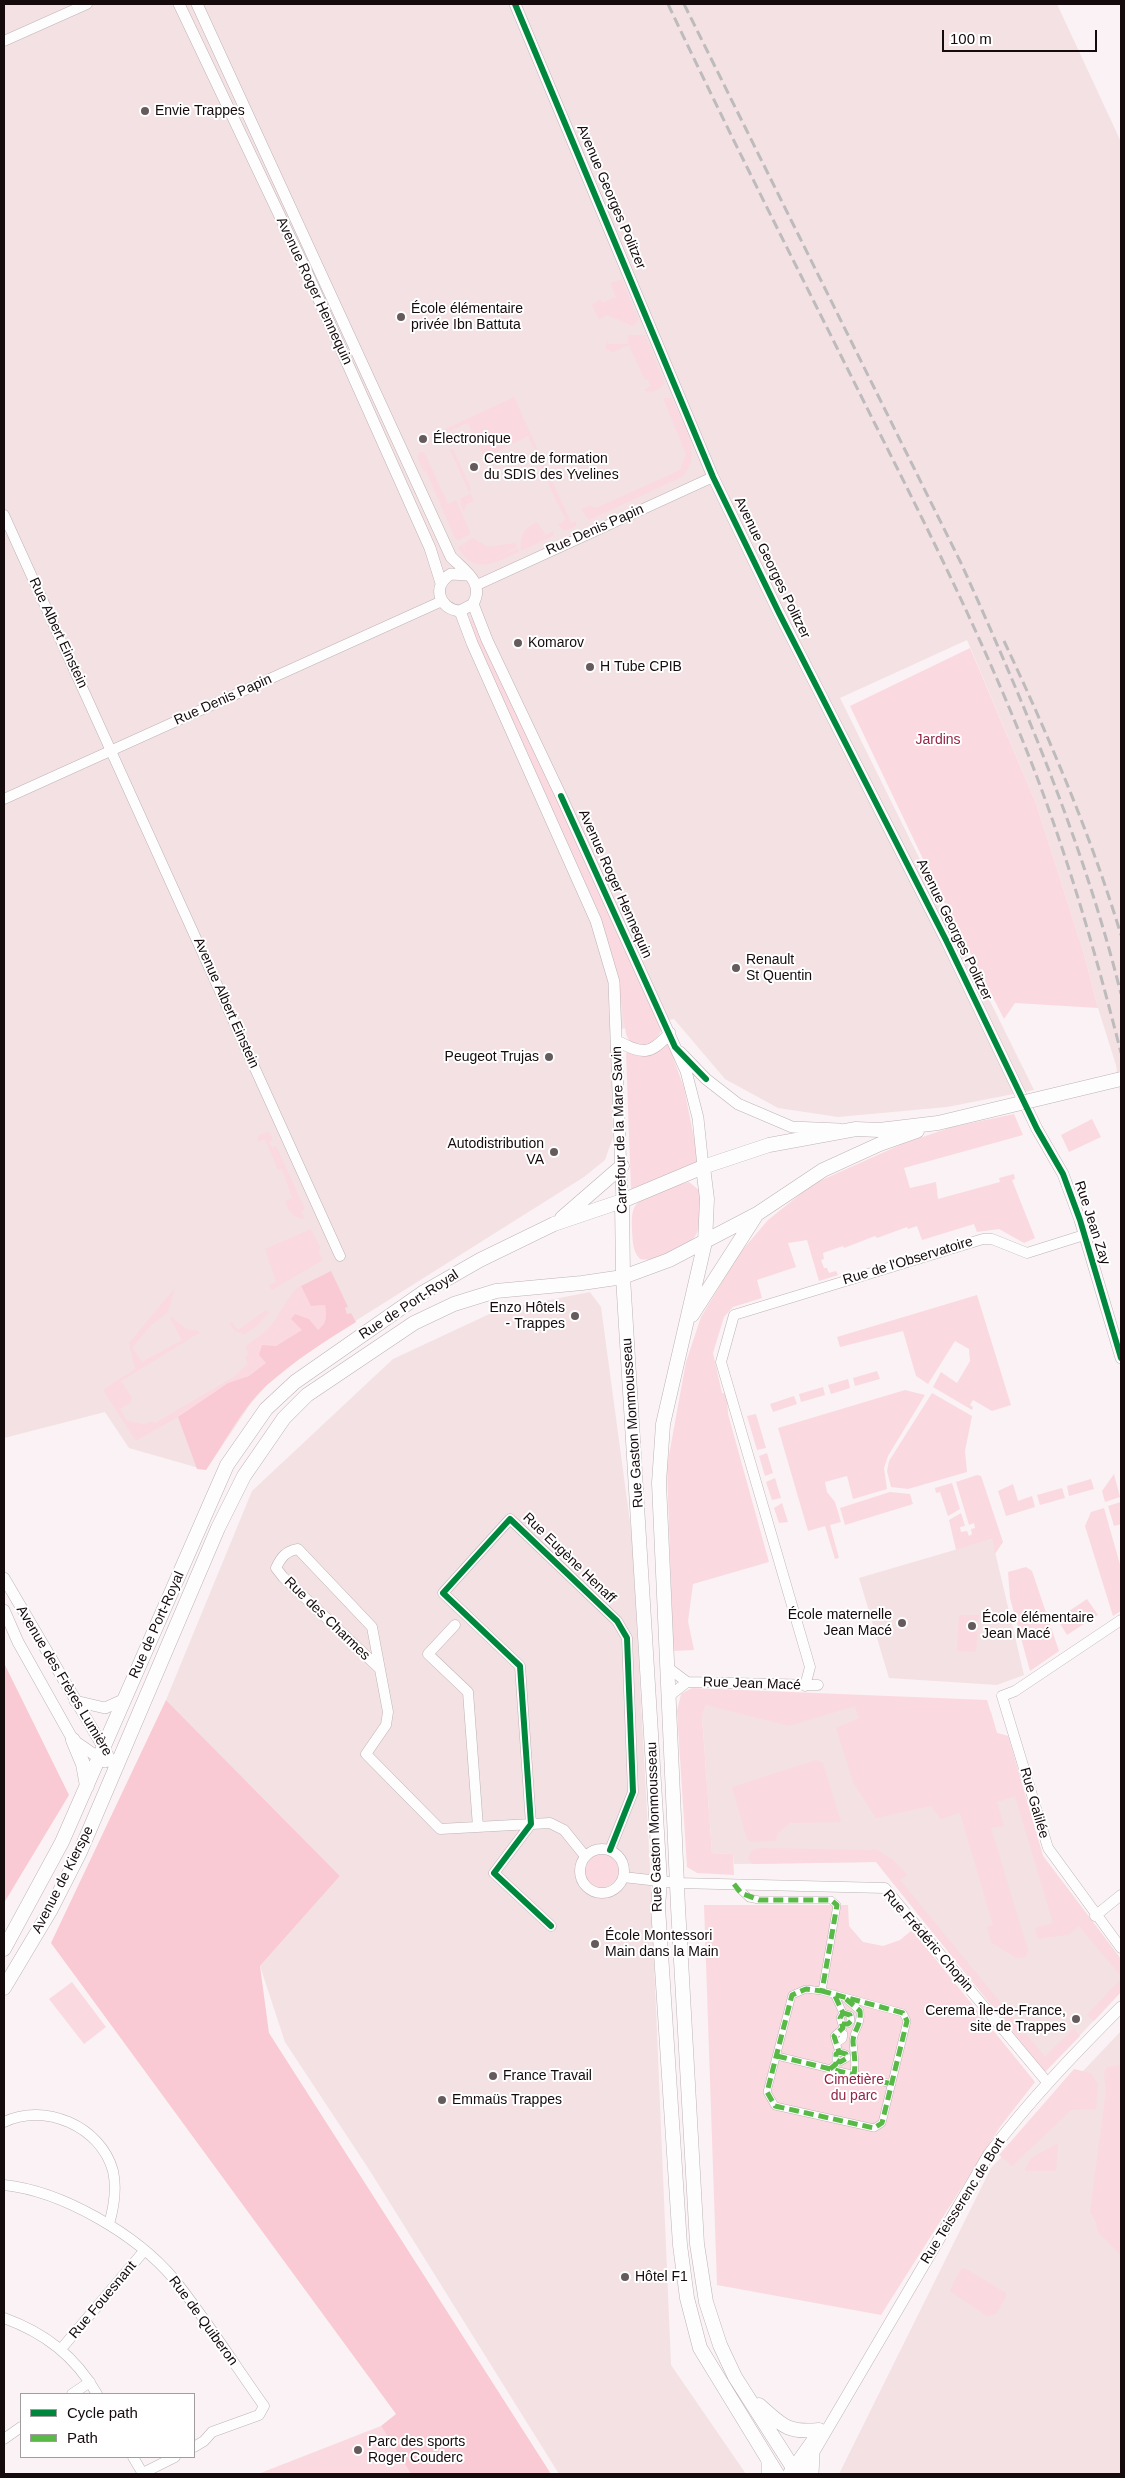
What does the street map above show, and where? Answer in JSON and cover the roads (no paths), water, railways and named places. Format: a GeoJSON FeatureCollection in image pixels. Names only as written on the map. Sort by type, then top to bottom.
{"type":"FeatureCollection","features":[{"type":"Feature","properties":{"kind":"main road","name":"Rue de Port-Royal"},"geometry":{"type":"LineString","coordinates":[[116,1768],[218,1528],[244,1476],[284,1418],[307,1395],[414,1323],[454,1304],[496,1291],[623,1277],[669,1260],[704,1242],[757,1214],[823,1170],[880,1144],[938,1123],[1121,1079]]}},
{"type":"Feature","properties":{"kind":"main road","name":"Rue de Port-Royal"},"geometry":{"type":"LineString","coordinates":[[101,1754],[227,1465],[266,1409],[295,1382],[424,1292],[480,1260],[554,1224],[622,1201],[703,1167],[769,1145],[856,1129],[878,1130],[938,1123]]}},
{"type":"Feature","properties":{"kind":"main road"},"geometry":{"type":"LineString","coordinates":[[554,1224],[622,1166]]}},
{"type":"Feature","properties":{"kind":"main road"},"geometry":{"type":"LineString","coordinates":[[688,1322],[704,1242],[707,1199],[703,1167]]}},
{"type":"Feature","properties":{"kind":"main road","name":"Carrefour de la Mare Savin"},"geometry":{"type":"LineString","coordinates":[[622,1201],[623,1277]]}},
{"type":"Feature","properties":{"kind":"main road"},"geometry":{"type":"LineString","coordinates":[[688,1322],[757,1214]]}},
{"type":"Feature","properties":{"kind":"main road","name":"Rue Gaston Monmousseau"},"geometry":{"type":"LineString","coordinates":[[623,1277],[660,1881],[658,1907],[680,2245],[687,2298],[700,2348],[767,2468],[776,2474]]}},
{"type":"Feature","properties":{"kind":"main road","name":"Rue Gaston Monmousseau"},"geometry":{"type":"LineString","coordinates":[[688,1322],[663,1424],[659,1483],[677,1883],[697,2244],[706,2302],[720,2345],[735,2377],[749,2397]]}},
{"type":"Feature","properties":{"kind":"main road"},"geometry":{"type":"LineString","coordinates":[[74,1740],[83,1764],[87,1786]]}},
{"type":"Feature","properties":{"kind":"main road","name":"Avenue de Kierspe"},"geometry":{"type":"LineString","coordinates":[[4,1949],[40,1885],[101,1754]]}},
{"type":"Feature","properties":{"kind":"main road","name":"Avenue de Kierspe"},"geometry":{"type":"LineString","coordinates":[[4,1988],[50,1911],[80,1852],[116,1768]]}},
{"type":"Feature","properties":{"kind":"main road"},"geometry":{"type":"LineString","coordinates":[[749,2397],[793,2473]]}},
{"type":"Feature","properties":{"kind":"main road"},"geometry":{"type":"LineString","coordinates":[[749,2397],[786,2428],[805,2431],[819,2430]]}},
{"type":"Feature","properties":{"kind":"main road"},"geometry":{"type":"LineString","coordinates":[[732,2404],[740,2404],[793,2473]]}},
{"type":"Feature","properties":{"kind":"street"},"geometry":{"type":"LineString","coordinates":[[4,41],[87,4]]}},
{"type":"Feature","properties":{"kind":"street","name":"Avenue Roger Hennequin"},"geometry":{"type":"LineString","coordinates":[[179,4],[307,273],[430,548],[441,583],[439,590],[442,601]]}},
{"type":"Feature","properties":{"kind":"street","name":"Avenue Roger Hennequin"},"geometry":{"type":"LineString","coordinates":[[197,4],[451,557],[476,584],[478,591],[473,604],[487,640],[670,1033]]}},
{"type":"Feature","properties":{"kind":"street","name":"Avenue Georges Politzer"},"geometry":{"type":"LineString","coordinates":[[515,4],[713,477],[779,613],[947,942],[1037,1129]]}},
{"type":"Feature","properties":{"kind":"street","name":"Rue Denis Papin"},"geometry":{"type":"LineString","coordinates":[[476,584],[713,477]]}},
{"type":"Feature","properties":{"kind":"street","name":"Rue Albert Einstein"},"geometry":{"type":"LineString","coordinates":[[4,515],[112,750]]}},
{"type":"Feature","properties":{"kind":"street"},"geometry":{"type":"LineString","coordinates":[[441,583],[451,574],[468,574]]}},
{"type":"Feature","properties":{"kind":"street"},"geometry":{"type":"LineString","coordinates":[[442,601],[448,608],[460,611],[473,604]]}},
{"type":"Feature","properties":{"kind":"street","name":"Rue Denis Papin"},"geometry":{"type":"LineString","coordinates":[[4,799],[442,601]]}},
{"type":"Feature","properties":{"kind":"street","name":"Carrefour de la Mare Savin"},"geometry":{"type":"LineString","coordinates":[[460,611],[472,644],[596,921],[614,982],[622,1201]]}},
{"type":"Feature","properties":{"kind":"street","name":"Avenue Albert Einstein"},"geometry":{"type":"LineString","coordinates":[[112,750],[340,1256]]}},
{"type":"Feature","properties":{"kind":"street"},"geometry":{"type":"LineString","coordinates":[[617,1040],[639,1052],[648,1051],[657,1048],[670,1033],[686,1071],[698,1118],[703,1167]]}},
{"type":"Feature","properties":{"kind":"street"},"geometry":{"type":"LineString","coordinates":[[675,1047],[706,1079],[738,1104],[792,1126],[856,1129]]}},
{"type":"Feature","properties":{"kind":"street","name":"Rue Jean Zay"},"geometry":{"type":"LineString","coordinates":[[1037,1129],[1063,1174],[1084,1235],[1121,1358]]}},
{"type":"Feature","properties":{"kind":"street","name":"Rue de l'Observatoire"},"geometry":{"type":"LineString","coordinates":[[805,1686],[810,1667],[721,1362],[734,1315],[983,1238],[992,1239],[1027,1253],[1084,1235]]}},
{"type":"Feature","properties":{"kind":"street","name":"Rue Eugène Henaff"},"geometry":{"type":"LineString","coordinates":[[531,1824],[520,1666],[443,1593],[510,1519],[617,1621],[627,1638],[633,1792],[610,1850]]}},
{"type":"Feature","properties":{"kind":"street","name":"Rue des Charmes"},"geometry":{"type":"LineString","coordinates":[[379,1668],[282,1578],[276,1568],[288,1551],[298,1549],[372,1626],[388,1712],[386,1725],[366,1754],[440,1829],[550,1823],[564,1830],[586,1856]]}},
{"type":"Feature","properties":{"kind":"street","name":"Avenue des Frères Lumière"},"geometry":{"type":"LineString","coordinates":[[4,1578],[74,1701],[101,1754]]}},
{"type":"Feature","properties":{"kind":"street","name":"Avenue des Frères Lumière"},"geometry":{"type":"LineString","coordinates":[[4,1610],[18,1642],[74,1740],[101,1754],[116,1768]]}},
{"type":"Feature","properties":{"kind":"street","name":"Rue Galilée"},"geometry":{"type":"LineString","coordinates":[[1121,1620],[1015,1692],[1002,1696],[1048,1848],[1095,1916],[1121,1948]]}},
{"type":"Feature","properties":{"kind":"street"},"geometry":{"type":"LineString","coordinates":[[455,1625],[428,1654],[468,1692],[478,1827]]}},
{"type":"Feature","properties":{"kind":"street","name":"Rue Jean Macé"},"geometry":{"type":"LineString","coordinates":[[667,1667],[687,1682],[818,1685]]}},
{"type":"Feature","properties":{"kind":"street","name":"Rue Jean Macé"},"geometry":{"type":"LineString","coordinates":[[668,1697],[687,1682]]}},
{"type":"Feature","properties":{"kind":"street"},"geometry":{"type":"LineString","coordinates":[[74,1701],[105,1708],[125,1699]]}},
{"type":"Feature","properties":{"kind":"street"},"geometry":{"type":"LineString","coordinates":[[531,1824],[494,1873],[551,1926]]}},
{"type":"Feature","properties":{"kind":"street"},"geometry":{"type":"LineString","coordinates":[[597,1849],[610,1850],[620,1858],[624,1870],[623,1876],[620,1883],[608,1892],[593,1891],[587,1887],[580,1875],[580,1868],[586,1856],[597,1849]]}},
{"type":"Feature","properties":{"kind":"street","name":"Rue Frédéric Chopin"},"geometry":{"type":"LineString","coordinates":[[623,1876],[677,1883],[885,1888],[1047,2082]]}},
{"type":"Feature","properties":{"kind":"street"},"geometry":{"type":"LineString","coordinates":[[734,1884],[741,1893],[759,1900],[835,1902],[837,1905],[822,1991]]}},
{"type":"Feature","properties":{"kind":"street"},"geometry":{"type":"LineString","coordinates":[[1095,1916],[1121,1895]]}},
{"type":"Feature","properties":{"kind":"street"},"geometry":{"type":"LineString","coordinates":[[806,1989],[834,1994],[902,2013],[907,2022],[882,2123],[874,2128],[775,2106],[767,2092],[792,1994],[806,1989]]}},
{"type":"Feature","properties":{"kind":"street"},"geometry":{"type":"LineString","coordinates":[[830,2069],[838,2056],[837,2043],[843,2039],[844,2034],[840,2032],[843,2028],[842,2024],[845,2025],[851,2021],[850,2015],[844,2013],[834,1994]]}},
{"type":"Feature","properties":{"kind":"street"},"geometry":{"type":"LineString","coordinates":[[844,1997],[860,2011],[862,2020],[854,2038],[856,2058],[854,2075]]}},
{"type":"Feature","properties":{"kind":"street","name":"Rue Teisserenc de Bort"},"geometry":{"type":"LineString","coordinates":[[793,2473],[814,2453],[989,2154],[1018,2115],[1047,2082],[1121,2007]]}},
{"type":"Feature","properties":{"kind":"street"},"geometry":{"type":"LineString","coordinates":[[777,2056],[892,2084]]}},
{"type":"Feature","properties":{"kind":"street"},"geometry":{"type":"LineString","coordinates":[[4,2122],[13,2118],[36,2115],[58,2117],[76,2125],[91,2137],[104,2150],[112,2170],[114,2208],[109,2224]]}},
{"type":"Feature","properties":{"kind":"street","name":"Rue de Quiberon"},"geometry":{"type":"LineString","coordinates":[[4,2185],[36,2192],[71,2205],[109,2224],[144,2251],[173,2278],[264,2406],[259,2415],[212,2432],[204,2442],[195,2446]]}},
{"type":"Feature","properties":{"kind":"street","name":"Rue Fouesnant"},"geometry":{"type":"LineString","coordinates":[[61,2349],[144,2251]]}},
{"type":"Feature","properties":{"kind":"street"},"geometry":{"type":"LineString","coordinates":[[4,2318],[46,2338],[61,2349],[90,2382],[96,2393]]}},
{"type":"Feature","properties":{"kind":"street"},"geometry":{"type":"LineString","coordinates":[[74,2393],[90,2382]]}},
{"type":"Feature","properties":{"kind":"street","name":"Rue Teisserenc de Bort"},"geometry":{"type":"LineString","coordinates":[[793,2473],[819,2430],[834,2416]]}},
{"type":"Feature","properties":{"kind":"street"},"geometry":{"type":"LineString","coordinates":[[4,2439],[20,2428]]}},
{"type":"Feature","properties":{"kind":"street"},"geometry":{"type":"LineString","coordinates":[[813,2474],[814,2453]]}},
{"type":"Feature","properties":{"kind":"street"},"geometry":{"type":"LineString","coordinates":[[134,2458],[143,2474],[173,2458]]}},
{"type":"Feature","properties":{"kind":"railway"},"geometry":{"type":"LineString","coordinates":[[668,4],[896,465],[999,683],[1035,772],[1060,841],[1121,1053]]}},
{"type":"Feature","properties":{"kind":"railway"},"geometry":{"type":"LineString","coordinates":[[684,4],[961,563],[1051,775],[1089,883],[1121,994]]}},
{"type":"Feature","properties":{"kind":"railway"},"geometry":{"type":"LineString","coordinates":[[1004,641],[1068,786],[1096,860],[1121,935]]}},
{"type":"Feature","properties":{"kind":"place","name":"Envie Trappes"},"geometry":{"type":"Point","coordinates":[145,111]}},
{"type":"Feature","properties":{"kind":"place","name":"École élémentaire privée Ibn Battuta"},"geometry":{"type":"Point","coordinates":[401,317]}},
{"type":"Feature","properties":{"kind":"place","name":"Électronique"},"geometry":{"type":"Point","coordinates":[423,439]}},
{"type":"Feature","properties":{"kind":"place","name":"Centre de formation du SDIS des Yvelines"},"geometry":{"type":"Point","coordinates":[474,467]}},
{"type":"Feature","properties":{"kind":"place","name":"Komarov"},"geometry":{"type":"Point","coordinates":[518,643]}},
{"type":"Feature","properties":{"kind":"place","name":"H Tube CPIB"},"geometry":{"type":"Point","coordinates":[590,667]}},
{"type":"Feature","properties":{"kind":"place","name":"Renault St Quentin"},"geometry":{"type":"Point","coordinates":[736,968]}},
{"type":"Feature","properties":{"kind":"place","name":"Peugeot Trujas"},"geometry":{"type":"Point","coordinates":[549,1057]}},
{"type":"Feature","properties":{"kind":"place","name":"Autodistribution VA"},"geometry":{"type":"Point","coordinates":[554,1152]}},
{"type":"Feature","properties":{"kind":"place","name":"Enzo Hôtels - Trappes"},"geometry":{"type":"Point","coordinates":[575,1316]}},
{"type":"Feature","properties":{"kind":"place","name":"École maternelle Jean Macé"},"geometry":{"type":"Point","coordinates":[902,1623]}},
{"type":"Feature","properties":{"kind":"place","name":"École élémentaire Jean Macé"},"geometry":{"type":"Point","coordinates":[972,1626]}},
{"type":"Feature","properties":{"kind":"place","name":"École Montessori Main dans la Main"},"geometry":{"type":"Point","coordinates":[595,1944]}},
{"type":"Feature","properties":{"kind":"place","name":"Cerema Île-de-France, site de Trappes"},"geometry":{"type":"Point","coordinates":[1076,2019]}},
{"type":"Feature","properties":{"kind":"place","name":"France Travail"},"geometry":{"type":"Point","coordinates":[493,2076]}},
{"type":"Feature","properties":{"kind":"place","name":"Emmaüs Trappes"},"geometry":{"type":"Point","coordinates":[442,2100]}},
{"type":"Feature","properties":{"kind":"place","name":"Hôtel F1"},"geometry":{"type":"Point","coordinates":[625,2277]}},
{"type":"Feature","properties":{"kind":"place","name":"Parc des sports Roger Couderc"},"geometry":{"type":"Point","coordinates":[358,2450]}},
{"type":"Feature","properties":{"kind":"park label","name":"Jardins"},"geometry":{"type":"Point","coordinates":[938,740]}},
{"type":"Feature","properties":{"kind":"park label","name":"Cimetière du parc"},"geometry":{"type":"Point","coordinates":[854,2088]}}]}
